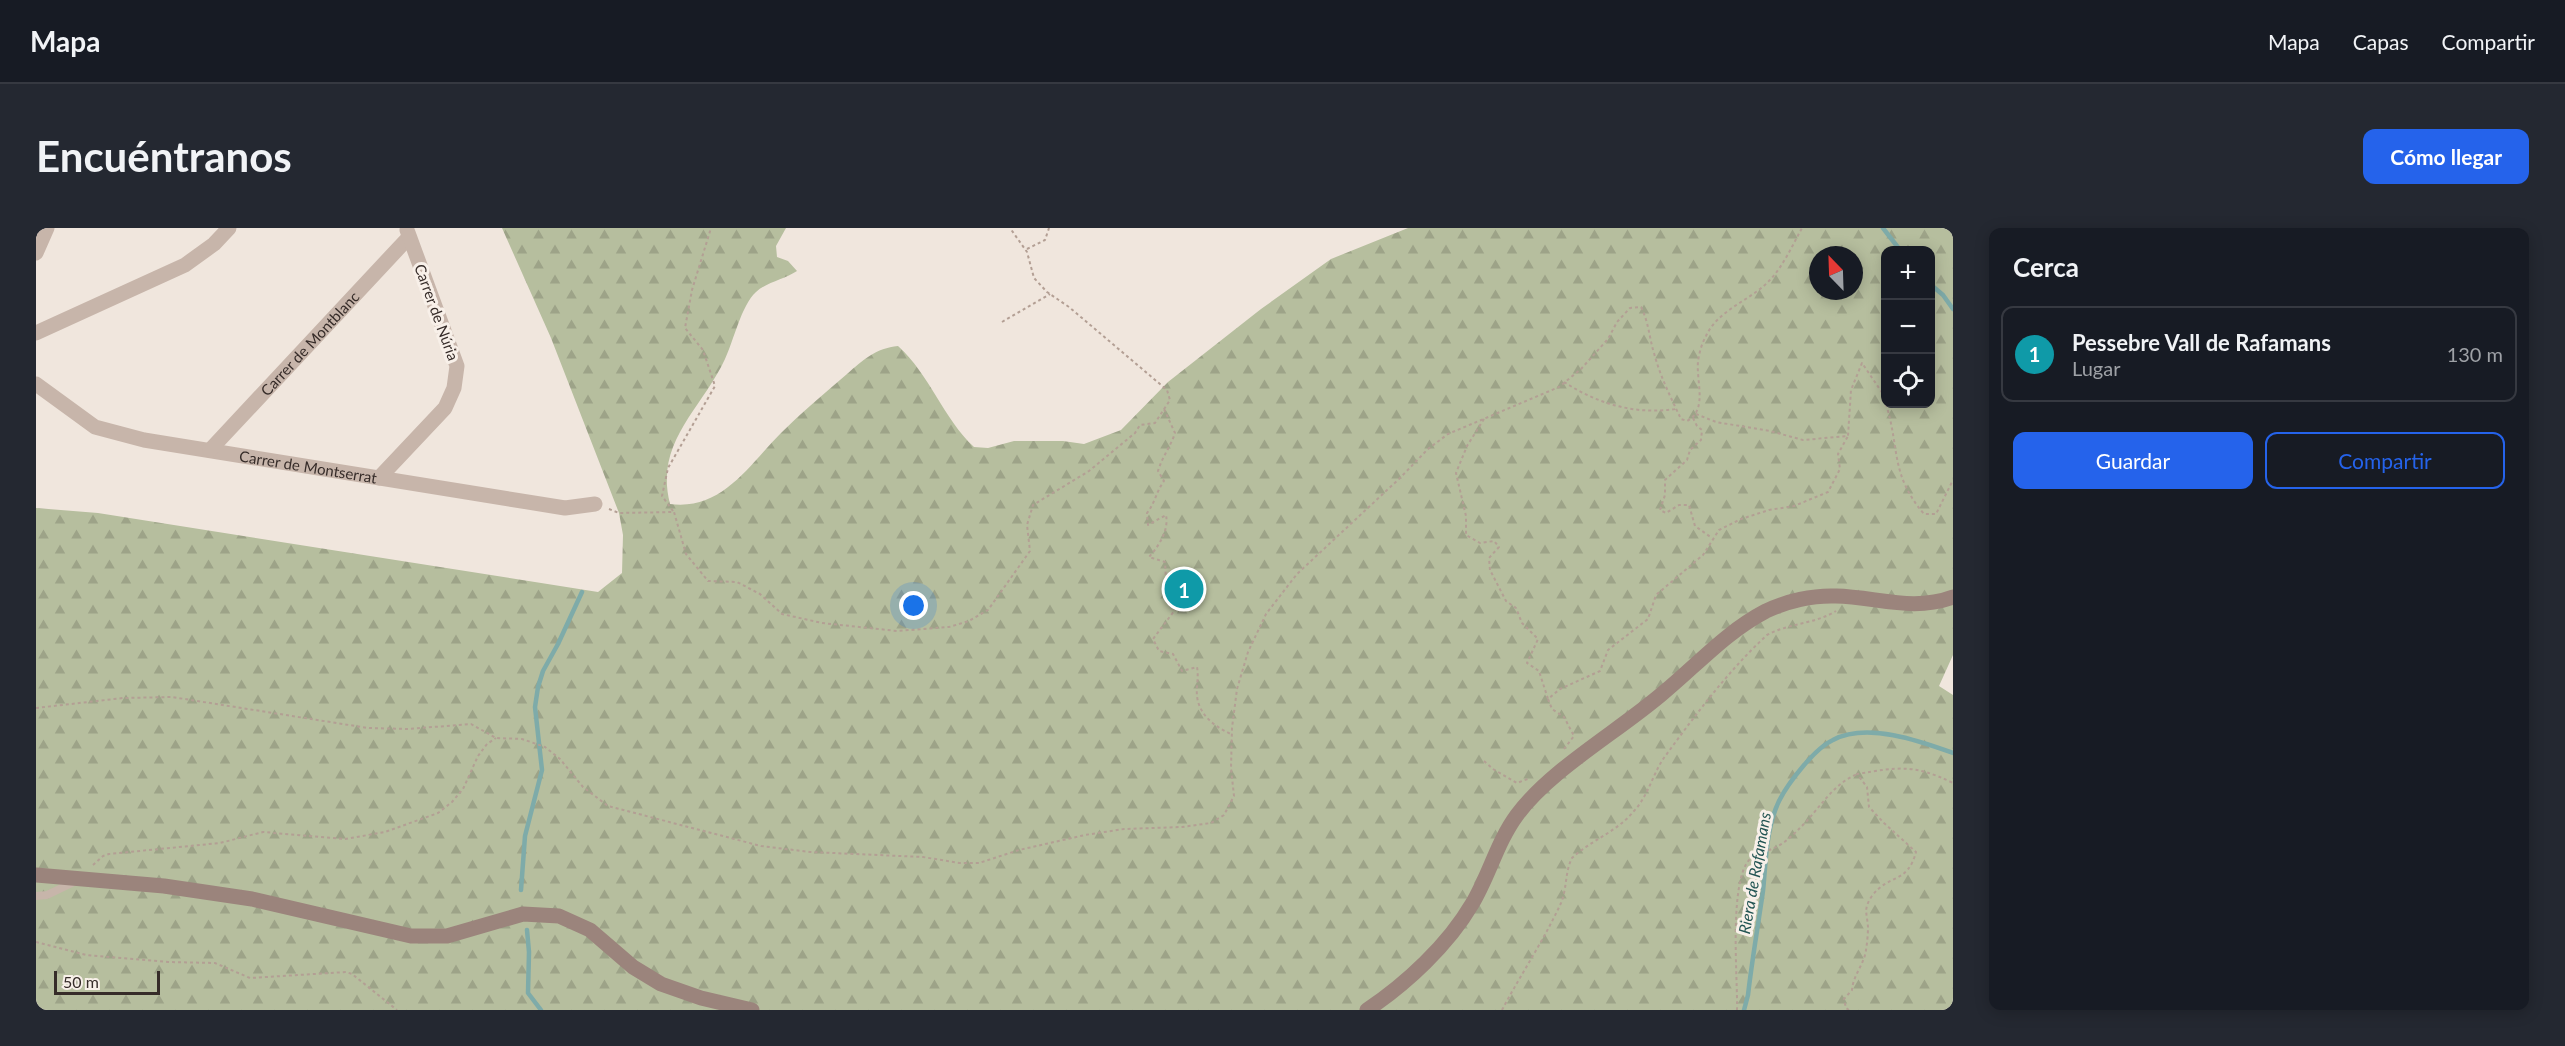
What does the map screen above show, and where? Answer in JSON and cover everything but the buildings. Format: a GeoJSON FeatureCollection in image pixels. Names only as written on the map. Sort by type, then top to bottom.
{"type":"FeatureCollection","features":[{"type":"Feature","properties":{"kind":"main road"},"geometry":{"type":"LineString","coordinates":[[1367,1010],[1417,969],[1460,921],[1472,904],[1510,825],[1529,800],[1545,785],[1664,693],[1722,640],[1768,610],[1801,599],[1856,597],[1916,605],[1953,597]]}},
{"type":"Feature","properties":{"kind":"main road"},"geometry":{"type":"LineString","coordinates":[[36,875],[164,886],[252,899],[420,937],[447,936],[467,932],[523,914],[559,916],[590,930],[633,967],[661,984],[700,999],[752,1010]]}},
{"type":"Feature","properties":{"kind":"street"},"geometry":{"type":"LineString","coordinates":[[36,253],[47,228]]}},
{"type":"Feature","properties":{"kind":"street"},"geometry":{"type":"LineString","coordinates":[[36,333],[185,265],[214,244],[229,228]]}},
{"type":"Feature","properties":{"kind":"street","name":"Carrer de Montblanc"},"geometry":{"type":"LineString","coordinates":[[210,450],[408,232]]}},
{"type":"Feature","properties":{"kind":"street","name":"Carrer de Núria"},"geometry":{"type":"LineString","coordinates":[[378,477],[445,408],[454,388],[457,366],[408,232]]}},
{"type":"Feature","properties":{"kind":"street","name":"Carrer de Montserrat"},"geometry":{"type":"LineString","coordinates":[[36,384],[95,427],[144,440],[565,508],[595,504]]}},
{"type":"Feature","properties":{"kind":"lane"},"geometry":{"type":"LineString","coordinates":[[36,896],[47,895],[82,878]]}},
{"type":"Feature","properties":{"kind":"path"},"geometry":{"type":"LineString","coordinates":[[711,228],[692,290],[685,328],[704,350],[715,386],[668,468],[662,496],[674,512],[686,554],[708,581],[737,582],[760,594],[782,614],[822,622],[897,631],[949,627],[969,621],[988,610],[1030,550],[1027,525],[1033,506],[1089,471],[1135,433],[1140,425],[1155,423],[1170,400],[1167,390],[1069,307],[1050,294],[1034,278],[1026,250],[1010,228]]}},
{"type":"Feature","properties":{"kind":"path"},"geometry":{"type":"LineString","coordinates":[[1026,250],[1045,240],[1049,228]]}},
{"type":"Feature","properties":{"kind":"path"},"geometry":{"type":"LineString","coordinates":[[96,861],[109,854],[220,843],[263,832],[345,838],[385,832],[438,813],[452,802],[463,789],[478,756],[487,744],[496,738],[505,737],[545,747],[592,796],[608,806],[761,846],[835,854],[923,857],[959,863],[979,863],[1085,835],[1124,829],[1211,823],[1224,814],[1234,796],[1231,734],[1237,689],[1248,652],[1266,614],[1315,555],[1400,478],[1428,449],[1448,434],[1527,402],[1564,382],[1581,369],[1630,309],[1641,308],[1649,323],[1657,364],[1681,419],[1687,421],[1693,418],[1700,397],[1698,363],[1706,335],[1722,316],[1768,283],[1778,271],[1802,228]]}},
{"type":"Feature","properties":{"kind":"path"},"geometry":{"type":"LineString","coordinates":[[1002,322],[1050,294]]}},
{"type":"Feature","properties":{"kind":"path"},"geometry":{"type":"LineString","coordinates":[[1548,699],[1560,689],[1600,671],[1608,650],[1648,619],[1656,595],[1702,555],[1719,530],[1741,519],[1769,510],[1794,506],[1828,492],[1840,469],[1838,454],[1848,436],[1851,390],[1862,363],[1881,392]]}},
{"type":"Feature","properties":{"kind":"path"},"geometry":{"type":"LineString","coordinates":[[1564,382],[1584,395],[1605,404],[1652,412],[1676,409]]}},
{"type":"Feature","properties":{"kind":"path"},"geometry":{"type":"LineString","coordinates":[[1888,408],[1892,422],[1894,451],[1900,477],[1910,497],[1924,514],[1936,514],[1953,480]]}},
{"type":"Feature","properties":{"kind":"path"},"geometry":{"type":"LineString","coordinates":[[1164,409],[1175,433],[1158,471],[1164,481],[1158,490],[1154,505],[1147,513],[1148,525],[1166,515],[1168,524],[1157,548],[1149,557],[1166,562],[1166,581],[1172,589],[1179,590],[1184,598],[1153,639],[1159,651],[1173,654],[1182,670],[1197,667],[1197,695],[1200,712],[1215,725],[1231,734]]}},
{"type":"Feature","properties":{"kind":"path"},"geometry":{"type":"LineString","coordinates":[[1696,414],[1716,422],[1770,431],[1803,440],[1848,436]]}},
{"type":"Feature","properties":{"kind":"path"},"geometry":{"type":"LineString","coordinates":[[1485,418],[1467,446],[1456,473],[1466,516],[1466,535],[1480,543],[1494,541],[1500,547],[1489,558],[1490,570],[1506,601],[1516,608],[1522,623],[1538,639],[1527,663],[1539,671],[1552,709],[1564,717],[1574,736],[1561,754]]}},
{"type":"Feature","properties":{"kind":"path"},"geometry":{"type":"LineString","coordinates":[[1693,418],[1696,426],[1702,430],[1701,440],[1690,450],[1687,460],[1665,480],[1665,495],[1660,510],[1666,513],[1679,505],[1689,505],[1695,526],[1713,539]]}},
{"type":"Feature","properties":{"kind":"path"},"geometry":{"type":"LineString","coordinates":[[595,504],[619,513],[674,512]]}},
{"type":"Feature","properties":{"kind":"path"},"geometry":{"type":"LineString","coordinates":[[1502,1010],[1556,913],[1566,891],[1569,864],[1572,858],[1617,828],[1637,809],[1657,769],[1676,745],[1691,720],[1767,635],[1779,629],[1823,619],[1856,597]]}},
{"type":"Feature","properties":{"kind":"path"},"geometry":{"type":"LineString","coordinates":[[36,708],[123,698],[172,697],[368,728],[408,729],[471,724],[496,738]]}},
{"type":"Feature","properties":{"kind":"path"},"geometry":{"type":"LineString","coordinates":[[1484,760],[1493,769],[1517,783],[1534,776]]}},
{"type":"Feature","properties":{"kind":"path"},"geometry":{"type":"LineString","coordinates":[[1737,1010],[1734,940],[1742,871],[1751,858],[1779,846],[1800,828],[1832,791],[1857,774],[1897,768],[1929,771],[1953,783]]}},
{"type":"Feature","properties":{"kind":"path"},"geometry":{"type":"LineString","coordinates":[[1849,1010],[1846,1008],[1844,999],[1852,990],[1853,978],[1866,952],[1868,927],[1864,914],[1870,899],[1880,885],[1902,876],[1912,868],[1916,852],[1869,807],[1867,787],[1857,774]]}},
{"type":"Feature","properties":{"kind":"path"},"geometry":{"type":"LineString","coordinates":[[36,942],[86,955],[168,962],[215,963],[250,978],[346,972],[352,974],[397,1010]]}},
{"type":"Feature","properties":{"kind":"green space"},"geometry":{"type":"Polygon","coordinates":[[[502,228],[786,228],[776,246],[777,257],[788,261],[797,271],[765,286],[751,298],[742,314],[725,359],[674,444],[667,482],[670,504],[688,504],[720,493],[733,483],[781,433],[822,395],[864,360],[890,347],[898,346],[909,357],[963,436],[974,447],[988,448],[1014,441],[1063,441],[1084,444],[1121,430],[1168,382],[1261,309],[1331,259],[1408,228],[1953,228],[1953,655],[1939,686],[1953,695],[1953,1010],[36,1010],[36,508],[98,513],[598,592],[622,573],[623,535],[619,513],[551,338],[502,228]]]}},
{"type":"Feature","properties":{"kind":"waterway"},"geometry":{"type":"LineString","coordinates":[[1883,228],[1897,246]]}},
{"type":"Feature","properties":{"kind":"waterway"},"geometry":{"type":"LineString","coordinates":[[1935,288],[1953,309]]}},
{"type":"Feature","properties":{"kind":"waterway"},"geometry":{"type":"LineString","coordinates":[[521,890],[525,836],[542,770],[535,707],[538,687],[543,671],[582,592]]}},
{"type":"Feature","properties":{"kind":"waterway","name":"Riera de Rafamans"},"geometry":{"type":"LineString","coordinates":[[1744,1010],[1763,891],[1771,822],[1779,801],[1795,776],[1818,750],[1833,740],[1847,735],[1861,733],[1893,735],[1953,753]]}},
{"type":"Feature","properties":{"kind":"waterway"},"geometry":{"type":"LineString","coordinates":[[527,930],[528,993],[541,1010]]}},
{"type":"Feature","properties":{"kind":"place","name":"Pessebre Vall de Rafamans"},"geometry":{"type":"Point","coordinates":[1184,589]}}]}
